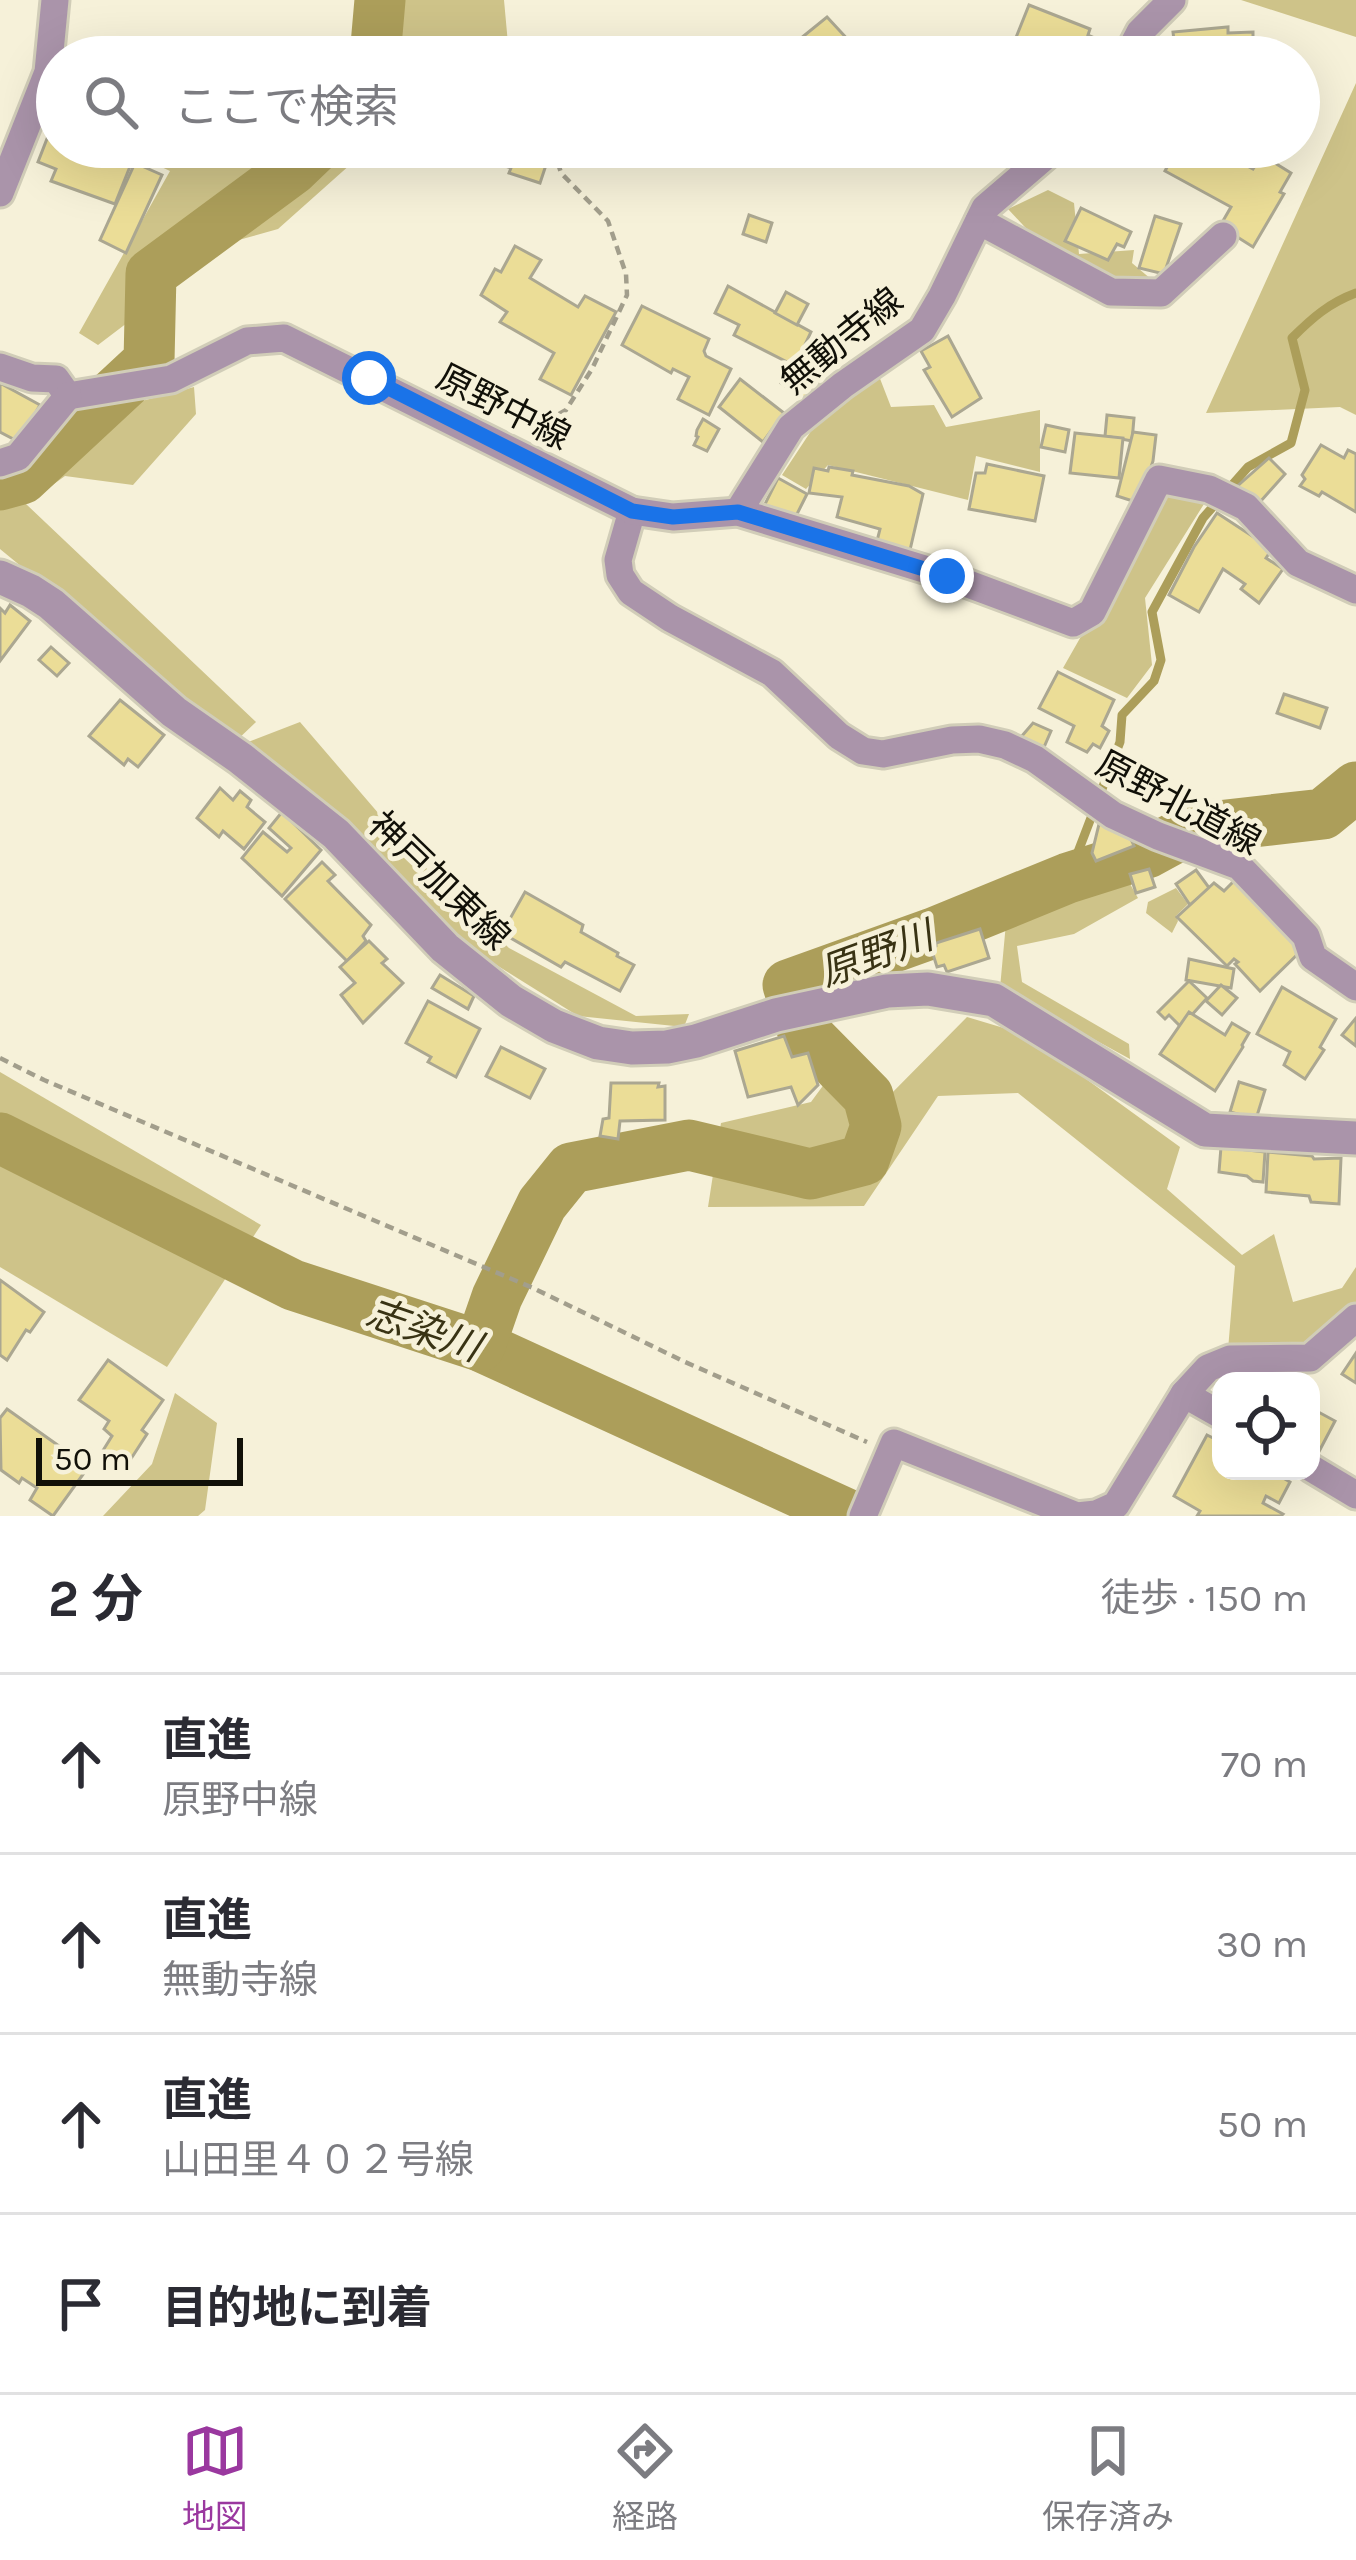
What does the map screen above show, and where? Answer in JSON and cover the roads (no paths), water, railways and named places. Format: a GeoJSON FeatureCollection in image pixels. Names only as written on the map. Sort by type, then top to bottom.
{"type":"FeatureCollection","features":[{"type":"Feature","properties":{"kind":"street"},"geometry":{"type":"LineString","coordinates":[[52,36],[55,0]]}},
{"type":"Feature","properties":{"kind":"street"},"geometry":{"type":"LineString","coordinates":[[1138,36],[1172,0]]}},
{"type":"Feature","properties":{"kind":"street"},"geometry":{"type":"LineString","coordinates":[[0,193],[36,102]]}},
{"type":"Feature","properties":{"kind":"street","name":"無動寺線"},"geometry":{"type":"LineString","coordinates":[[738,512],[791,427],[922,330],[985,208],[1032,168]]}},
{"type":"Feature","properties":{"kind":"street"},"geometry":{"type":"LineString","coordinates":[[979,220],[1111,292],[1161,293],[1223,236]]}},
{"type":"Feature","properties":{"kind":"street","name":"原野中線"},"geometry":{"type":"LineString","coordinates":[[69,395],[171,380],[247,341],[284,338],[632,511]]}},
{"type":"Feature","properties":{"kind":"street"},"geometry":{"type":"LineString","coordinates":[[0,367],[32,378],[56,379],[69,395],[18,458],[0,463]]}},
{"type":"Feature","properties":{"kind":"street"},"geometry":{"type":"LineString","coordinates":[[632,511],[673,517],[738,512],[947,576],[1073,623],[1092,612],[1159,479],[1209,489],[1246,507],[1298,563],[1356,590]]}},
{"type":"Feature","properties":{"kind":"street","name":"原野北道線"},"geometry":{"type":"LineString","coordinates":[[632,511],[618,560],[620,575],[631,592],[772,673],[839,736],[863,751],[883,754],[979,739],[1035,760],[1113,815],[1239,866],[1306,936],[1313,957],[1356,987]]}},
{"type":"Feature","properties":{"kind":"street","name":"神戸加東線"},"geometry":{"type":"LineString","coordinates":[[0,577],[51,604],[174,712],[337,834],[445,948],[511,1000],[554,1026],[598,1043],[667,1047],[776,1015],[887,992],[928,989],[994,1000],[1204,1130],[1356,1138]]}},
{"type":"Feature","properties":{"kind":"street"},"geometry":{"type":"LineString","coordinates":[[863,1516],[894,1443],[1077,1516],[1096,1514],[1116,1504],[1184,1394],[1208,1369],[1230,1360],[1310,1358],[1356,1318]]}},
{"type":"Feature","properties":{"kind":"street"},"geometry":{"type":"LineString","coordinates":[[1184,1394],[1212,1410]]}},
{"type":"Feature","properties":{"kind":"street"},"geometry":{"type":"LineString","coordinates":[[1320,1473],[1356,1495]]}},
{"type":"Feature","properties":{"kind":"waterway"},"geometry":{"type":"LineString","coordinates":[[377,36],[380,0]]}},
{"type":"Feature","properties":{"kind":"waterway"},"geometry":{"type":"LineString","coordinates":[[0,485],[22,479],[149,361],[151,274],[294,168]]}},
{"type":"Feature","properties":{"kind":"waterway"},"geometry":{"type":"LineString","coordinates":[[1068,878],[1120,742],[1122,715],[1154,681],[1161,660],[1152,612],[1203,518],[1248,467],[1291,443],[1305,390],[1292,338],[1321,312],[1356,293]]}},
{"type":"Feature","properties":{"kind":"waterway","name":"原野川"},"geometry":{"type":"LineString","coordinates":[[480,1346],[497,1297],[542,1204],[571,1168],[689,1145],[810,1174],[864,1160],[876,1126],[868,1096],[802,1029],[788,985],[1068,878],[1147,853],[1191,829],[1323,814],[1356,787]]}},
{"type":"Feature","properties":{"kind":"waterway","name":"志染川"},"geometry":{"type":"LineString","coordinates":[[0,1138],[293,1285],[480,1346],[851,1516]]}}]}
